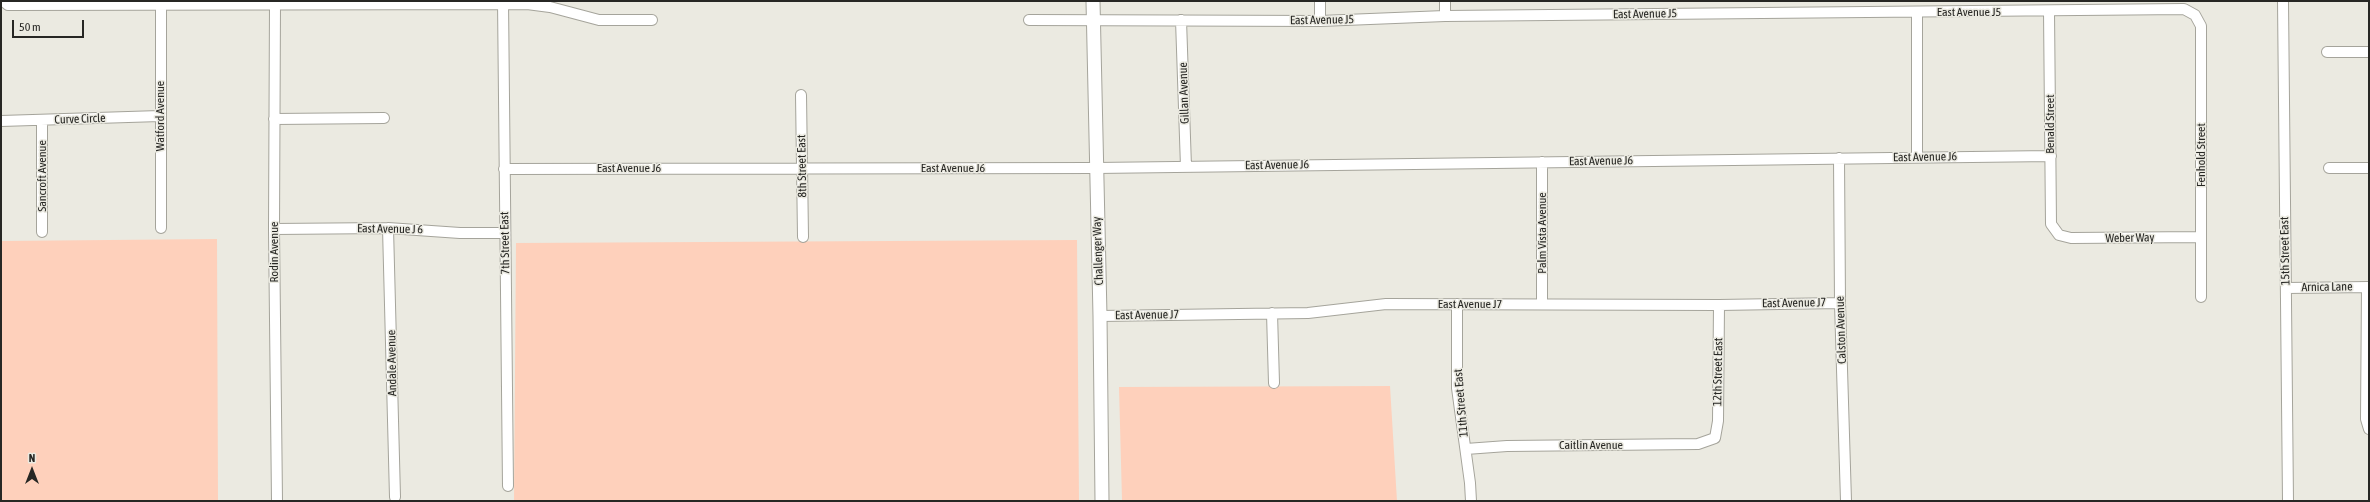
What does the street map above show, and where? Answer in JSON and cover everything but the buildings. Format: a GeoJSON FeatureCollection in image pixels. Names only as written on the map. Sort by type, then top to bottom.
{"type":"FeatureCollection","features":[{"type":"Feature","properties":{"kind":"main road","name":"Challenger Way"},"geometry":{"type":"LineString","coordinates":[[1093,1],[1100,316],[1102,501]]}},
{"type":"Feature","properties":{"kind":"street"},"geometry":{"type":"LineString","coordinates":[[3,1],[8,5],[503,3],[539,5],[605,20],[652,20]]}},
{"type":"Feature","properties":{"kind":"street"},"geometry":{"type":"LineString","coordinates":[[1320,1],[1320,21]]}},
{"type":"Feature","properties":{"kind":"street"},"geometry":{"type":"LineString","coordinates":[[1445,1],[1445,16]]}},
{"type":"Feature","properties":{"kind":"street"},"geometry":{"type":"LineString","coordinates":[[1847,1],[1847,12]]}},
{"type":"Feature","properties":{"kind":"street","name":"15th Street East"},"geometry":{"type":"LineString","coordinates":[[2283,1],[2288,501]]}},
{"type":"Feature","properties":{"kind":"street","name":"7th Street East"},"geometry":{"type":"LineString","coordinates":[[503,3],[508,486]]}},
{"type":"Feature","properties":{"kind":"street","name":"Watford Avenue"},"geometry":{"type":"LineString","coordinates":[[161,4],[161,228]]}},
{"type":"Feature","properties":{"kind":"street","name":"Rodin Avenue"},"geometry":{"type":"LineString","coordinates":[[275,4],[274,229],[277,501]]}},
{"type":"Feature","properties":{"kind":"street","name":"East Avenue J5"},"geometry":{"type":"LineString","coordinates":[[1029,20],[1320,21],[1445,16],[2049,11],[2133,5],[2184,9],[2195,15]]}},
{"type":"Feature","properties":{"kind":"street","name":"Benald Street"},"geometry":{"type":"LineString","coordinates":[[2049,11],[2051,224],[2059,235]]}},
{"type":"Feature","properties":{"kind":"street"},"geometry":{"type":"LineString","coordinates":[[1917,12],[1917,157]]}},
{"type":"Feature","properties":{"kind":"street","name":"Fenhold Street"},"geometry":{"type":"LineString","coordinates":[[2195,15],[2201,26],[2201,297]]}},
{"type":"Feature","properties":{"kind":"street","name":"Gillan Avenue"},"geometry":{"type":"LineString","coordinates":[[1181,20],[1186,167]]}},
{"type":"Feature","properties":{"kind":"street"},"geometry":{"type":"LineString","coordinates":[[2327,52],[2369,52]]}},
{"type":"Feature","properties":{"kind":"street","name":"8th Street East"},"geometry":{"type":"LineString","coordinates":[[801,96],[803,237]]}},
{"type":"Feature","properties":{"kind":"street","name":"Curve Circle"},"geometry":{"type":"LineString","coordinates":[[1,121],[160,116]]}},
{"type":"Feature","properties":{"kind":"street"},"geometry":{"type":"LineString","coordinates":[[274,119],[384,118]]}},
{"type":"Feature","properties":{"kind":"street","name":"Sancroft Avenue"},"geometry":{"type":"LineString","coordinates":[[42,120],[42,232]]}},
{"type":"Feature","properties":{"kind":"street","name":"East Avenue J6"},"geometry":{"type":"LineString","coordinates":[[504,169],[1096,168],[2051,156]]}},
{"type":"Feature","properties":{"kind":"street","name":"Calston Avenue"},"geometry":{"type":"LineString","coordinates":[[1839,158],[1840,303],[1846,501]]}},
{"type":"Feature","properties":{"kind":"street","name":"Palm Vista Avenue"},"geometry":{"type":"LineString","coordinates":[[1542,162],[1542,303]]}},
{"type":"Feature","properties":{"kind":"street"},"geometry":{"type":"LineString","coordinates":[[2329,168],[2369,168]]}},
{"type":"Feature","properties":{"kind":"street","name":"East Avenue J 6"},"geometry":{"type":"LineString","coordinates":[[274,229],[388,228],[460,233],[505,233]]}},
{"type":"Feature","properties":{"kind":"street","name":"Andale Avenue"},"geometry":{"type":"LineString","coordinates":[[388,228],[395,497]]}},
{"type":"Feature","properties":{"kind":"street","name":"Weber Way"},"geometry":{"type":"LineString","coordinates":[[2059,235],[2071,238],[2201,237]]}},
{"type":"Feature","properties":{"kind":"street"},"geometry":{"type":"LineString","coordinates":[[2368,287],[2366,419],[2369,429]]}},
{"type":"Feature","properties":{"kind":"street","name":"Arnica Lane"},"geometry":{"type":"LineString","coordinates":[[2286,288],[2368,287]]}},
{"type":"Feature","properties":{"kind":"street","name":"East Avenue J7"},"geometry":{"type":"LineString","coordinates":[[1100,316],[1308,313],[1386,304],[1542,303],[1719,305],[1840,303]]}},
{"type":"Feature","properties":{"kind":"street","name":"11th Street East"},"geometry":{"type":"LineString","coordinates":[[1457,304],[1457,388],[1466,449],[1471,501]]}},
{"type":"Feature","properties":{"kind":"street","name":"12th Street East"},"geometry":{"type":"LineString","coordinates":[[1715,438],[1718,421],[1719,305]]}},
{"type":"Feature","properties":{"kind":"street"},"geometry":{"type":"LineString","coordinates":[[1272,313],[1274,383]]}},
{"type":"Feature","properties":{"kind":"street","name":"Caitlin Avenue"},"geometry":{"type":"LineString","coordinates":[[1466,449],[1507,446],[1698,444],[1715,438]]}},
{"type":"Feature","properties":{"kind":"shaded area"},"geometry":{"type":"Polygon","coordinates":[[[217,239],[218,501],[1,501],[1,241],[217,239]]]}},
{"type":"Feature","properties":{"kind":"shaded area"},"geometry":{"type":"Polygon","coordinates":[[[1077,240],[1079,501],[514,501],[516,243],[1077,240]]]}},
{"type":"Feature","properties":{"kind":"shaded area"},"geometry":{"type":"Polygon","coordinates":[[[1390,386],[1397,501],[1122,500],[1119,387],[1390,386]]]}}]}
